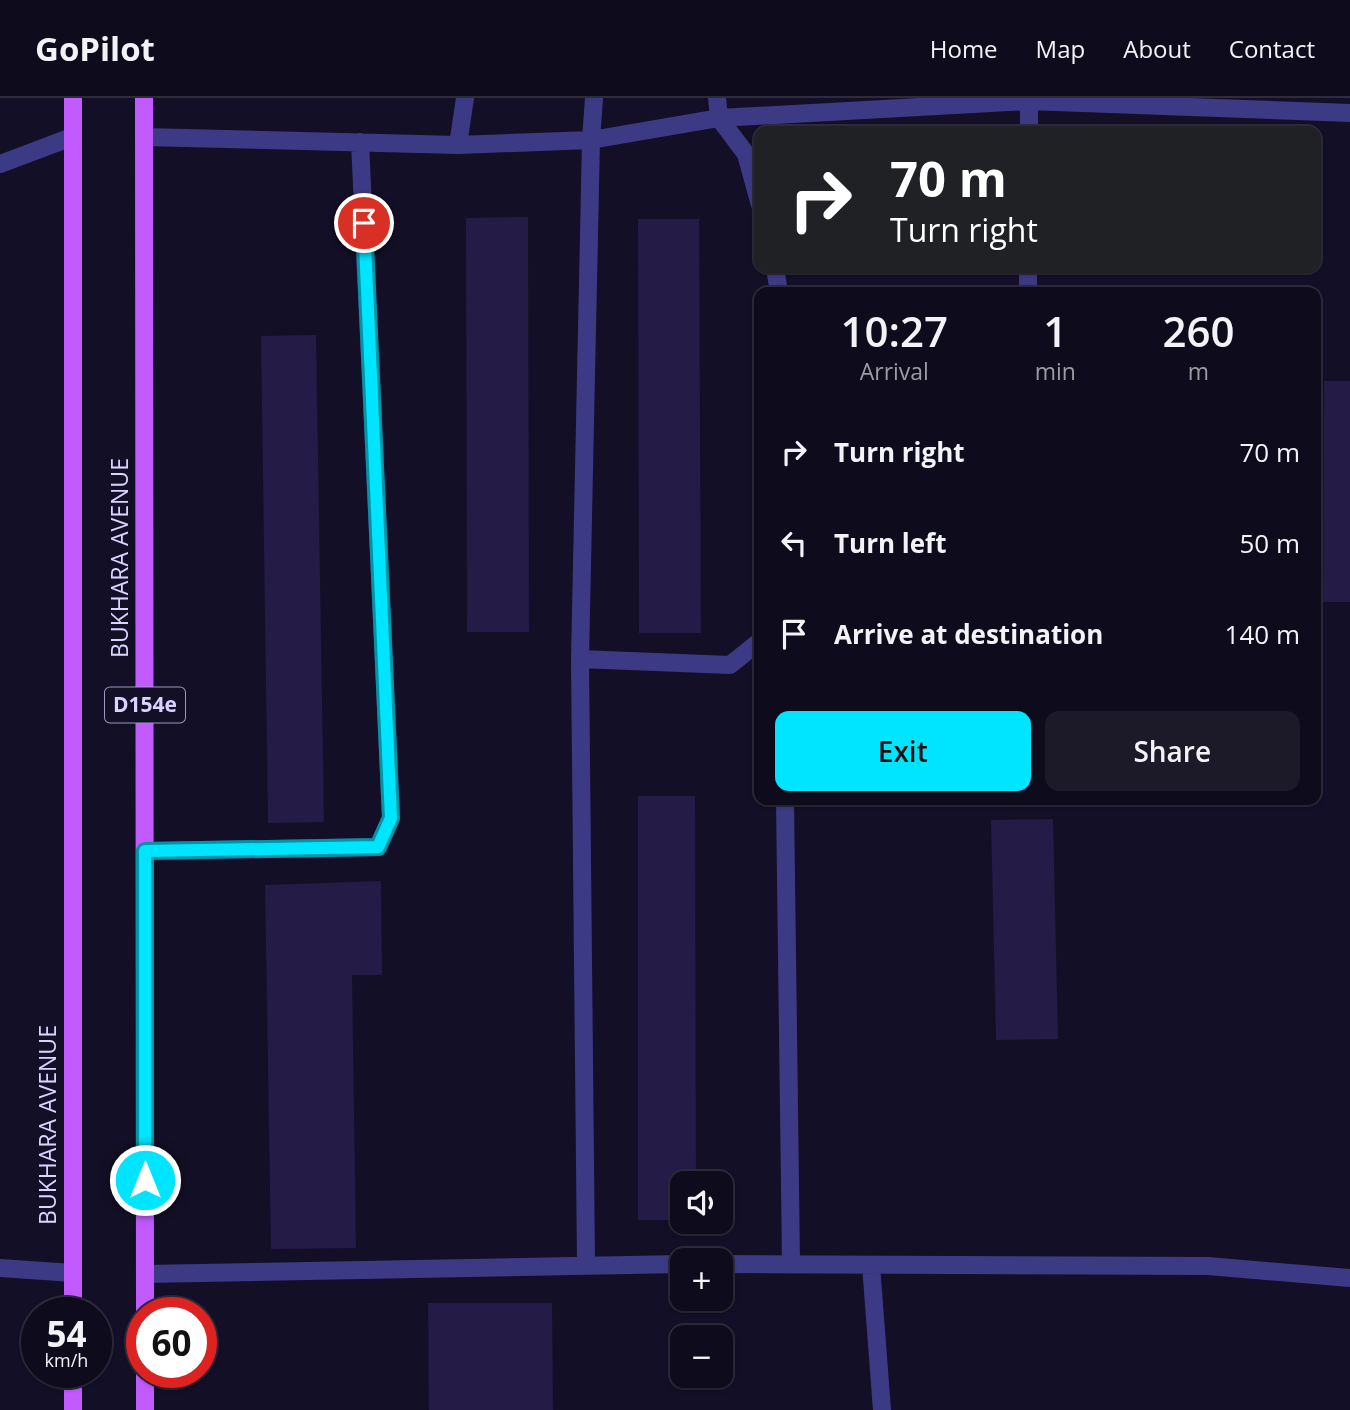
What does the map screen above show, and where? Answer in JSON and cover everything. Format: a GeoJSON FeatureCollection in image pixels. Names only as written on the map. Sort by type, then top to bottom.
{"type":"FeatureCollection","features":[{"type":"Feature","properties":{"kind":"main road","name":"BUKHARA AVENUE"},"geometry":{"type":"LineString","coordinates":[[73,98],[73,1297]]}},
{"type":"Feature","properties":{"kind":"main road","name":"BUKHARA AVENUE"},"geometry":{"type":"LineString","coordinates":[[145,98],[145,1297]]}},
{"type":"Feature","properties":{"kind":"main road"},"geometry":{"type":"LineString","coordinates":[[73,1388],[73,1410]]}},
{"type":"Feature","properties":{"kind":"main road"},"geometry":{"type":"LineString","coordinates":[[145,1388],[145,1410]]}},
{"type":"Feature","properties":{"kind":"street"},"geometry":{"type":"LineString","coordinates":[[458,145],[466,98]]}},
{"type":"Feature","properties":{"kind":"street"},"geometry":{"type":"LineString","coordinates":[[586,1263],[580,659],[594,98]]}},
{"type":"Feature","properties":{"kind":"street"},"geometry":{"type":"LineString","coordinates":[[717,98],[719,118],[746,154],[754,183]]}},
{"type":"Feature","properties":{"kind":"street"},"geometry":{"type":"LineString","coordinates":[[144,137],[458,145],[591,140],[719,118],[1029,100],[1350,113]]}},
{"type":"Feature","properties":{"kind":"street"},"geometry":{"type":"LineString","coordinates":[[1029,100],[1029,126]]}},
{"type":"Feature","properties":{"kind":"street"},"geometry":{"type":"LineString","coordinates":[[0,164],[72,137]]}},
{"type":"Feature","properties":{"kind":"street"},"geometry":{"type":"LineString","coordinates":[[145,851],[378,847],[391,818],[360,142]]}},
{"type":"Feature","properties":{"kind":"street"},"geometry":{"type":"LineString","coordinates":[[580,659],[730,665],[754,646]]}},
{"type":"Feature","properties":{"kind":"street"},"geometry":{"type":"LineString","coordinates":[[785,805],[791,1264]]}},
{"type":"Feature","properties":{"kind":"street"},"geometry":{"type":"LineString","coordinates":[[145,1274],[586,1263],[670,1264]]}},
{"type":"Feature","properties":{"kind":"street"},"geometry":{"type":"LineString","coordinates":[[733,1264],[1208,1266],[1350,1278]]}},
{"type":"Feature","properties":{"kind":"street"},"geometry":{"type":"LineString","coordinates":[[870,1265],[882,1410]]}},
{"type":"Feature","properties":{"kind":"street"},"geometry":{"type":"LineString","coordinates":[[0,1268],[73,1273]]}},
{"type":"Feature","properties":{"kind":"building"},"geometry":{"type":"Polygon","coordinates":[[[528,217],[529,632],[467,632],[466,218],[528,217]]]}},
{"type":"Feature","properties":{"kind":"building"},"geometry":{"type":"Polygon","coordinates":[[[638,219],[699,219],[701,633],[639,633],[638,219]]]}},
{"type":"Feature","properties":{"kind":"building"},"geometry":{"type":"Polygon","coordinates":[[[316,335],[324,822],[268,823],[261,336],[316,335]]]}},
{"type":"Feature","properties":{"kind":"building"},"geometry":{"type":"Polygon","coordinates":[[[1324,381],[1350,381],[1350,602],[1323,602],[1324,381]]]}},
{"type":"Feature","properties":{"kind":"building"},"geometry":{"type":"Polygon","coordinates":[[[638,796],[695,796],[696,1171],[670,1171],[670,1220],[638,1220],[638,796]]]}},
{"type":"Feature","properties":{"kind":"building"},"geometry":{"type":"Polygon","coordinates":[[[1053,819],[1058,1039],[996,1040],[991,820],[1053,819]]]}},
{"type":"Feature","properties":{"kind":"building"},"geometry":{"type":"Polygon","coordinates":[[[381,881],[382,975],[352,975],[356,1248],[271,1249],[265,885],[381,881]]]}},
{"type":"Feature","properties":{"kind":"building"},"geometry":{"type":"Polygon","coordinates":[[[428,1303],[552,1303],[553,1410],[429,1410],[428,1303]]]}},
{"type":"Feature","properties":{"kind":"route"},"geometry":{"type":"LineString","coordinates":[[145,1180],[145,851],[174,848],[378,847],[391,818],[364,223]]}}]}
